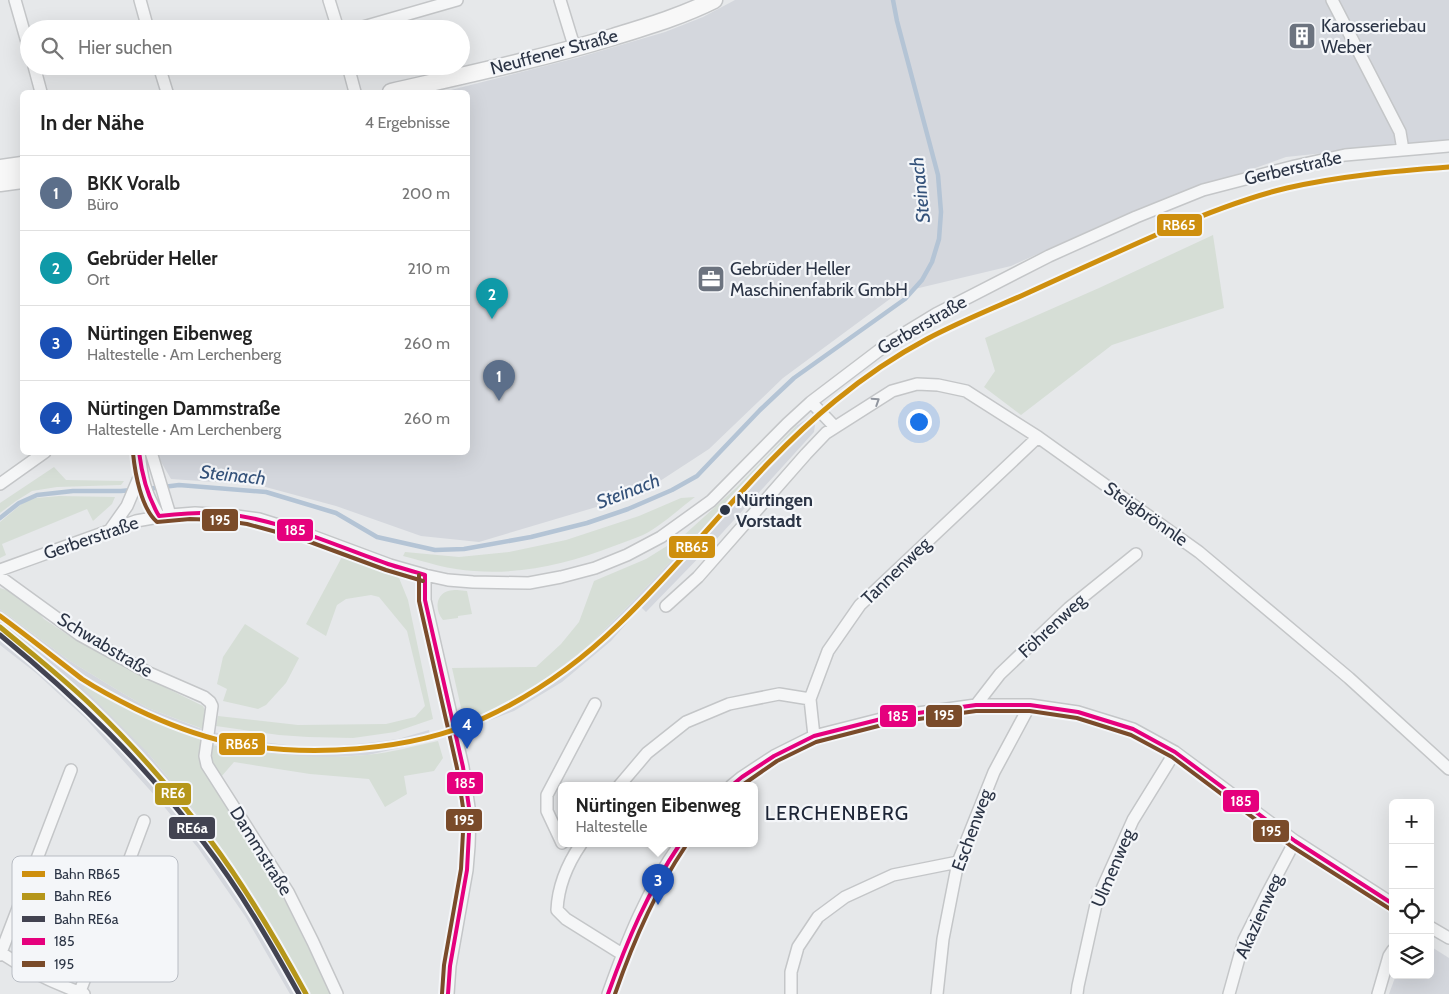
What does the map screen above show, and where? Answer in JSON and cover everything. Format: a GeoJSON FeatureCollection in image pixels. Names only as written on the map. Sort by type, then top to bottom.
{"type":"FeatureCollection","features":[{"type":"Feature","properties":{"kind":"main road","name":"Neuffener Straße"},"geometry":{"type":"LineString","coordinates":[[470,73],[574,49],[663,22],[697,9],[714,0]]}},
{"type":"Feature","properties":{"kind":"main road","name":"Neuffener Straße"},"geometry":{"type":"LineString","coordinates":[[400,90],[463,75]]}},
{"type":"Feature","properties":{"kind":"main road"},"geometry":{"type":"LineString","coordinates":[[0,168],[20,164]]}},
{"type":"Feature","properties":{"kind":"main road"},"geometry":{"type":"LineString","coordinates":[[0,184],[20,180]]}},
{"type":"Feature","properties":{"kind":"street"},"geometry":{"type":"LineString","coordinates":[[15,0],[21,20]]}},
{"type":"Feature","properties":{"kind":"street"},"geometry":{"type":"LineString","coordinates":[[140,0],[146,20]]}},
{"type":"Feature","properties":{"kind":"street"},"geometry":{"type":"LineString","coordinates":[[329,0],[335,20]]}},
{"type":"Feature","properties":{"kind":"street"},"geometry":{"type":"LineString","coordinates":[[387,20],[457,0]]}},
{"type":"Feature","properties":{"kind":"street"},"geometry":{"type":"LineString","coordinates":[[560,0],[574,49]]}},
{"type":"Feature","properties":{"kind":"street"},"geometry":{"type":"LineString","coordinates":[[1332,0],[1400,132],[1403,150]]}},
{"type":"Feature","properties":{"kind":"street"},"geometry":{"type":"LineString","coordinates":[[36,75],[40,90]]}},
{"type":"Feature","properties":{"kind":"street"},"geometry":{"type":"LineString","coordinates":[[162,75],[166,90]]}},
{"type":"Feature","properties":{"kind":"street"},"geometry":{"type":"LineString","coordinates":[[350,75],[354,90]]}},
{"type":"Feature","properties":{"kind":"street","name":"Gerberstraße"},"geometry":{"type":"LineString","coordinates":[[0,570],[136,521],[195,513],[229,514],[260,519],[390,565],[425,575],[473,582],[529,582],[561,578],[595,568],[627,555],[661,537],[711,502],[786,424],[811,402],[890,342],[936,314],[1049,256],[1136,217],[1204,190],[1254,176],[1345,155],[1449,146]]}},
{"type":"Feature","properties":{"kind":"street","name":"Steigbrönnle"},"geometry":{"type":"LineString","coordinates":[[666,606],[698,577],[826,433],[892,391],[917,384],[938,385],[966,391],[1038,437],[1200,552],[1349,678],[1449,769]]}},
{"type":"Feature","properties":{"kind":"street"},"geometry":{"type":"LineString","coordinates":[[811,402],[835,428]]}},
{"type":"Feature","properties":{"kind":"street","name":"Tannenweg"},"geometry":{"type":"LineString","coordinates":[[814,736],[810,699],[828,651],[860,605],[1038,437]]}},
{"type":"Feature","properties":{"kind":"street"},"geometry":{"type":"LineString","coordinates":[[0,484],[41,455]]}},
{"type":"Feature","properties":{"kind":"street"},"geometry":{"type":"LineString","coordinates":[[139,455],[141,473],[149,500],[164,516]]}},
{"type":"Feature","properties":{"kind":"street"},"geometry":{"type":"LineString","coordinates":[[152,455],[164,499],[164,516]]}},
{"type":"Feature","properties":{"kind":"street"},"geometry":{"type":"LineString","coordinates":[[110,530],[127,506],[141,473]]}},
{"type":"Feature","properties":{"kind":"street","name":"Föhrenweg"},"geometry":{"type":"LineString","coordinates":[[976,705],[1000,674],[1069,608],[1136,554]]}},
{"type":"Feature","properties":{"kind":"street"},"geometry":{"type":"LineString","coordinates":[[425,575],[425,600],[463,767],[470,814],[470,846],[450,966],[448,994]]}},
{"type":"Feature","properties":{"kind":"street","name":"Schwabstraße"},"geometry":{"type":"LineString","coordinates":[[0,577],[80,635],[149,673],[204,697],[212,706]]}},
{"type":"Feature","properties":{"kind":"street"},"geometry":{"type":"LineString","coordinates":[[622,782],[647,753],[686,722],[729,704],[779,694],[810,699]]}},
{"type":"Feature","properties":{"kind":"street"},"geometry":{"type":"LineString","coordinates":[[558,835],[547,811],[547,795],[595,704]]}},
{"type":"Feature","properties":{"kind":"street"},"geometry":{"type":"LineString","coordinates":[[736,782],[774,756],[814,736],[889,717],[976,705],[1030,705],[1078,712],[1133,729],[1175,752],[1295,840],[1389,901]]}},
{"type":"Feature","properties":{"kind":"street","name":"Eschenweg"},"geometry":{"type":"LineString","coordinates":[[937,994],[943,938],[958,862],[994,772],[1030,705]]}},
{"type":"Feature","properties":{"kind":"street","name":"Dammstraße"},"geometry":{"type":"LineString","coordinates":[[212,706],[205,756],[207,765],[288,892],[337,994]]}},
{"type":"Feature","properties":{"kind":"street","name":"Ulmenweg"},"geometry":{"type":"LineString","coordinates":[[1077,994],[1097,900],[1133,820],[1175,752]]}},
{"type":"Feature","properties":{"kind":"street"},"geometry":{"type":"LineString","coordinates":[[37,856],[70,770]]}},
{"type":"Feature","properties":{"kind":"street"},"geometry":{"type":"LineString","coordinates":[[131,856],[144,821]]}},
{"type":"Feature","properties":{"kind":"street","name":"Akazienweg"},"geometry":{"type":"LineString","coordinates":[[1230,994],[1244,940],[1295,840]]}},
{"type":"Feature","properties":{"kind":"street"},"geometry":{"type":"LineString","coordinates":[[563,847],[570,861]]}},
{"type":"Feature","properties":{"kind":"street"},"geometry":{"type":"LineString","coordinates":[[579,847],[570,861],[557,900],[557,910],[566,919],[622,954]]}},
{"type":"Feature","properties":{"kind":"street"},"geometry":{"type":"LineString","coordinates":[[608,994],[622,954],[645,901],[678,847]]}},
{"type":"Feature","properties":{"kind":"street"},"geometry":{"type":"LineString","coordinates":[[791,994],[791,972],[798,946],[818,917],[845,897],[893,875],[958,862]]}},
{"type":"Feature","properties":{"kind":"street"},"geometry":{"type":"LineString","coordinates":[[12,922],[0,954],[12,961]]}},
{"type":"Feature","properties":{"kind":"street"},"geometry":{"type":"LineString","coordinates":[[1434,929],[1449,938]]}},
{"type":"Feature","properties":{"kind":"street"},"geometry":{"type":"LineString","coordinates":[[1378,994],[1389,956]]}},
{"type":"Feature","properties":{"kind":"street"},"geometry":{"type":"LineString","coordinates":[[52,982],[81,994],[85,982]]}},
{"type":"Feature","properties":{"kind":"shaded area","name":"Gebrüder Heller Maschinenfabrik GmbH"},"geometry":{"type":"Polygon","coordinates":[[[735,0],[1449,0],[1449,140],[1286,157],[1124,215],[1011,266],[898,293],[783,378],[709,449],[640,494],[479,542],[421,536],[336,506],[258,485],[171,479],[157,455],[470,455],[470,90],[451,90],[580,57],[665,32],[703,17],[735,0]]]}},
{"type":"Feature","properties":{"kind":"shaded area"},"geometry":{"type":"Polygon","coordinates":[[[1213,235],[1224,308],[1112,345],[1021,415],[984,387],[995,371],[985,338],[1213,235]]]}},
{"type":"Feature","properties":{"kind":"shaded area"},"geometry":{"type":"Polygon","coordinates":[[[809,418],[815,425],[814,432],[713,543],[646,612],[641,607],[611,641],[562,682],[514,711],[475,726],[473,718],[501,706],[546,681],[588,646],[797,428],[796,426],[809,418]]]}},
{"type":"Feature","properties":{"kind":"shaded area"},"geometry":{"type":"Polygon","coordinates":[[[796,426],[798,428],[588,646],[546,681],[501,706],[475,717],[472,709],[462,712],[452,668],[536,667],[561,644],[579,622],[594,581],[646,559],[683,536],[736,488],[796,426]]]}},
{"type":"Feature","properties":{"kind":"shaded area"},"geometry":{"type":"Polygon","coordinates":[[[54,467],[66,480],[124,481],[121,485],[57,487],[32,491],[0,513],[0,503],[54,467]]]}},
{"type":"Feature","properties":{"kind":"shaded area"},"geometry":{"type":"Polygon","coordinates":[[[59,496],[115,497],[112,504],[93,521],[87,509],[2,544],[6,555],[0,558],[0,522],[24,502],[36,498],[59,496]]]}},
{"type":"Feature","properties":{"kind":"shaded area"},"geometry":{"type":"Polygon","coordinates":[[[695,497],[643,535],[580,558],[546,566],[510,571],[474,571],[447,567],[403,556],[405,552],[459,557],[509,552],[566,540],[639,516],[681,498],[695,497]]]}},
{"type":"Feature","properties":{"kind":"shaded area"},"geometry":{"type":"Polygon","coordinates":[[[343,555],[397,573],[408,600],[433,719],[395,732],[353,738],[279,735],[216,726],[218,716],[298,725],[386,724],[415,717],[425,706],[407,631],[379,597],[371,595],[346,599],[337,605],[326,636],[306,624],[343,555]]]}},
{"type":"Feature","properties":{"kind":"shaded area"},"geometry":{"type":"Polygon","coordinates":[[[0,588],[9,591],[39,613],[44,619],[71,637],[104,653],[150,680],[203,706],[208,716],[203,729],[148,708],[70,661],[0,609],[0,588]]]}},
{"type":"Feature","properties":{"kind":"shaded area"},"geometry":{"type":"Polygon","coordinates":[[[457,590],[467,591],[472,614],[443,620],[438,608],[439,600],[444,593],[457,590]]]}},
{"type":"Feature","properties":{"kind":"shaded area"},"geometry":{"type":"Polygon","coordinates":[[[0,609],[70,661],[119,691],[148,708],[202,729],[189,735],[145,718],[148,753],[184,797],[228,857],[262,908],[311,994],[290,994],[245,916],[198,848],[157,798],[85,718],[36,673],[0,645],[0,609]]]}},
{"type":"Feature","properties":{"kind":"shaded area"},"geometry":{"type":"Polygon","coordinates":[[[245,624],[299,658],[286,683],[266,705],[258,709],[223,701],[227,689],[217,684],[223,657],[245,624]]]}},
{"type":"Feature","properties":{"kind":"shaded area"},"geometry":{"type":"Polygon","coordinates":[[[85,686],[145,718],[201,740],[200,761],[202,769],[237,822],[287,905],[331,994],[311,994],[262,908],[228,857],[184,797],[148,753],[83,688],[85,686]]]}},
{"type":"Feature","properties":{"kind":"shaded area"},"geometry":{"type":"Polygon","coordinates":[[[429,730],[431,741],[368,755],[318,758],[250,752],[223,746],[213,732],[254,741],[295,746],[332,746],[398,739],[429,730]]]}},
{"type":"Feature","properties":{"kind":"shaded area"},"geometry":{"type":"Polygon","coordinates":[[[438,741],[443,758],[434,771],[404,776],[407,794],[385,807],[369,779],[310,774],[234,762],[221,777],[210,759],[212,745],[269,753],[327,757],[375,754],[438,741]]]}},
{"type":"Feature","properties":{"kind":"shaded area"},"geometry":{"type":"Polygon","coordinates":[[[1434,949],[1449,958],[1449,994],[1389,994],[1395,979],[1434,979],[1434,949]]]}},
{"type":"Feature","properties":{"kind":"waterway","name":"Steinach"},"geometry":{"type":"LineString","coordinates":[[147,489],[179,485],[266,492],[336,513],[377,537],[435,550],[464,549],[531,537],[587,523],[628,509],[672,490],[697,476],[760,410],[794,378],[905,299],[922,280],[932,262],[939,239],[941,212],[938,175],[893,0]]}},
{"type":"Feature","properties":{"kind":"waterway","name":"Steinach"},"geometry":{"type":"LineString","coordinates":[[0,518],[19,503],[37,495],[73,491],[132,490]]}},
{"type":"Feature","properties":{"kind":"rail line","name":"RB65"},"geometry":{"type":"LineString","coordinates":[[0,616],[82,679],[102,691],[158,719],[192,732],[227,742],[290,750],[357,749],[391,745],[455,729],[484,718],[521,699],[556,677],[604,638],[647,596],[751,481],[806,426],[857,384],[915,346],[961,322],[1147,239],[1240,202],[1271,192],[1327,180],[1449,167]]}},
{"type":"Feature","properties":{"kind":"rail line","name":"RE6"},"geometry":{"type":"LineString","coordinates":[[0,627],[92,706],[124,737],[168,787],[210,840],[249,896],[306,994]]}},
{"type":"Feature","properties":{"kind":"rail line","name":"RE6a"},"geometry":{"type":"LineString","coordinates":[[0,635],[83,707],[158,786],[217,861],[266,936],[299,994]]}},
{"type":"Feature","properties":{"kind":"transit line","name":"195"},"geometry":{"type":"LineString","coordinates":[[133,455],[137,480],[143,499],[151,516],[157,522],[190,519],[219,520],[247,524],[302,539],[386,570],[423,581]]}},
{"type":"Feature","properties":{"kind":"transit line","name":"185"},"geometry":{"type":"LineString","coordinates":[[140,455],[146,486],[159,516]]}},
{"type":"Feature","properties":{"kind":"transit line","name":"185"},"geometry":{"type":"LineString","coordinates":[[159,516],[197,513],[220,513],[242,516],[285,527],[388,564],[425,575]]}},
{"type":"Feature","properties":{"kind":"transit line","name":"195"},"geometry":{"type":"LineString","coordinates":[[419,575],[419,601],[457,768],[464,814],[461,869],[444,965],[442,994]]}},
{"type":"Feature","properties":{"kind":"transit line","name":"185"},"geometry":{"type":"LineString","coordinates":[[425,575],[425,600],[463,767],[470,814],[467,870],[450,966],[448,994]]}},
{"type":"Feature","properties":{"kind":"transit line","name":"185"},"geometry":{"type":"LineString","coordinates":[[736,782],[774,756],[814,736],[889,717],[976,705],[1030,705],[1078,712],[1133,729],[1175,752],[1295,841],[1389,901]]}},
{"type":"Feature","properties":{"kind":"transit line","name":"195"},"geometry":{"type":"LineString","coordinates":[[747,782],[777,761],[816,742],[890,723],[976,711],[1030,711],[1077,718],[1131,735],[1172,757],[1291,846],[1389,908]]}},
{"type":"Feature","properties":{"kind":"transit line","name":"185"},"geometry":{"type":"LineString","coordinates":[[608,994],[648,898],[678,847]]}},
{"type":"Feature","properties":{"kind":"transit line","name":"195"},"geometry":{"type":"LineString","coordinates":[[615,994],[645,918],[685,847]]}},
{"type":"Feature","properties":{"kind":"place","name":"Karosseriebau Weber"},"geometry":{"type":"Point","coordinates":[1302,36]}},
{"type":"Feature","properties":{"kind":"place","name":"Gebrüder Heller Maschinenfabrik GmbH"},"geometry":{"type":"Point","coordinates":[711,279]}},
{"type":"Feature","properties":{"kind":"place","name":"Gebrüder Heller"},"geometry":{"type":"Point","coordinates":[492,319]}},
{"type":"Feature","properties":{"kind":"place","name":"BKK Voralb"},"geometry":{"type":"Point","coordinates":[499,401]}},
{"type":"Feature","properties":{"kind":"place","name":"Nürtingen Vorstadt"},"geometry":{"type":"Point","coordinates":[725,510]}},
{"type":"Feature","properties":{"kind":"place","name":"Nürtingen Dammstraße"},"geometry":{"type":"Point","coordinates":[467,749]}},
{"type":"Feature","properties":{"kind":"place","name":"Nürtingen Eibenweg"},"geometry":{"type":"Point","coordinates":[658,905]}},
{"type":"Feature","properties":{"kind":"district","name":"LERCHENBERG"},"geometry":{"type":"Point","coordinates":[837,813]}}]}
